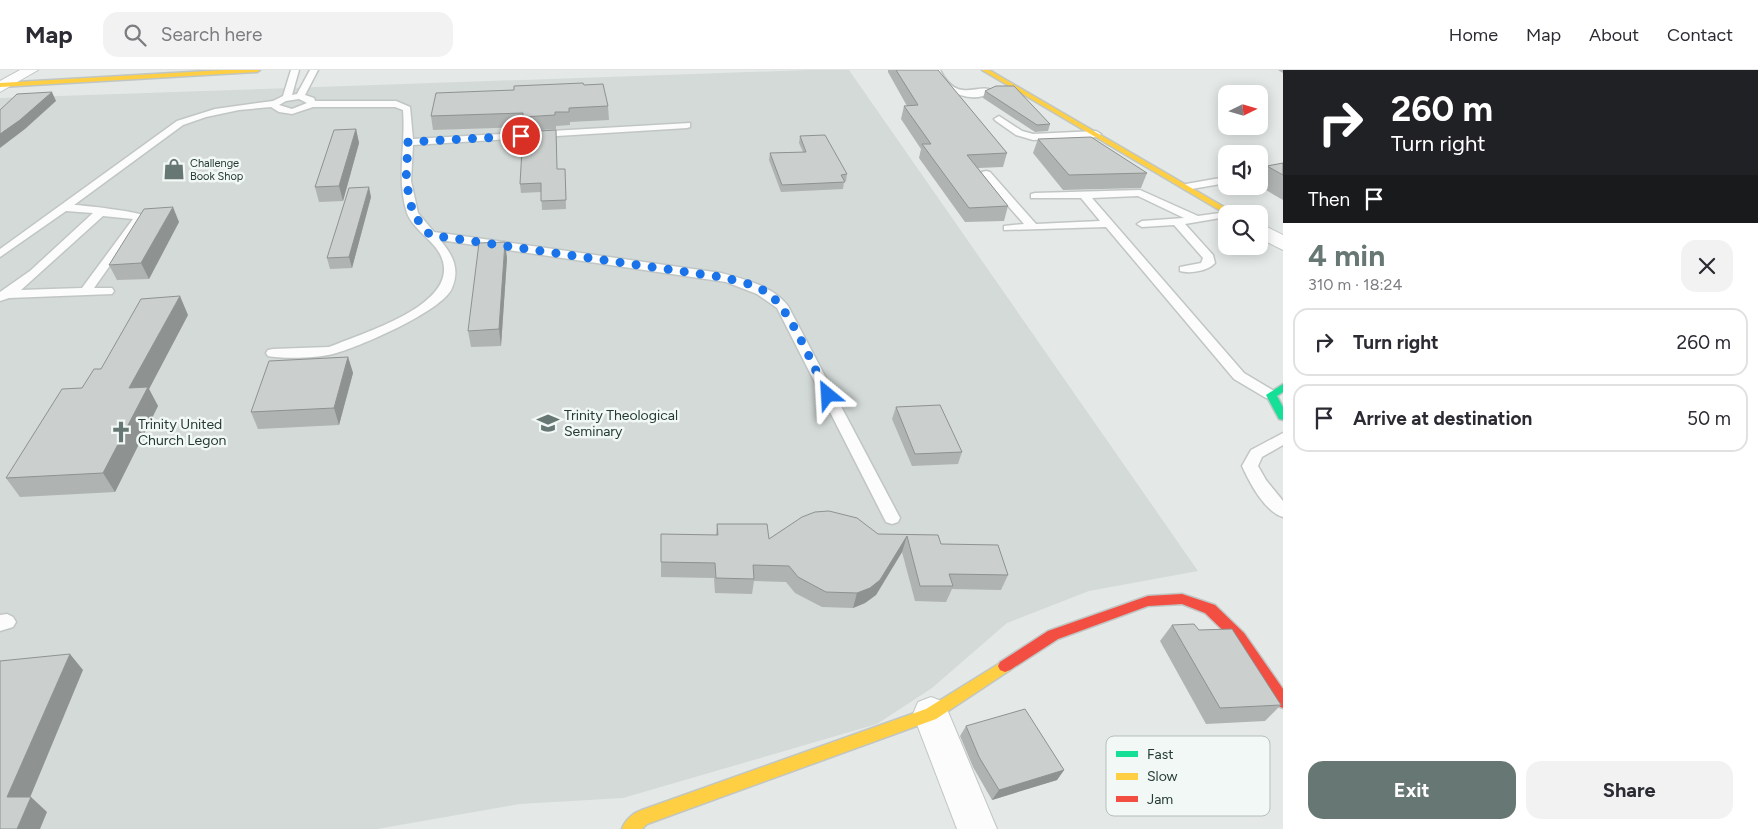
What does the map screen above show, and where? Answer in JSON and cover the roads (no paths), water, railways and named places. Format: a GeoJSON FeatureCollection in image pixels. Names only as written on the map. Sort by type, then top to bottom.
{"type":"FeatureCollection","features":[{"type":"Feature","properties":{"kind":"street"},"geometry":{"type":"LineString","coordinates":[[1,85],[31,70]]}},
{"type":"Feature","properties":{"kind":"street"},"geometry":{"type":"LineString","coordinates":[[1,85],[257,70]]}},
{"type":"Feature","properties":{"kind":"street"},"geometry":{"type":"LineString","coordinates":[[985,70],[1218,205]]}},
{"type":"Feature","properties":{"kind":"street"},"geometry":{"type":"LineString","coordinates":[[1268,235],[1283,244]]}},
{"type":"Feature","properties":{"kind":"street"},"geometry":{"type":"LineString","coordinates":[[1283,387],[1271,395],[1283,416]]}},
{"type":"Feature","properties":{"kind":"street"},"geometry":{"type":"LineString","coordinates":[[630,829],[642,818],[931,714],[1053,635],[1148,601],[1182,599],[1210,609],[1239,637],[1283,701]]}},
{"type":"Feature","properties":{"kind":"street"},"geometry":{"type":"LineString","coordinates":[[931,714],[977,829]]}},
{"type":"Feature","properties":{"kind":"lane"},"geometry":{"type":"LineString","coordinates":[[287,98],[295,70]]}},
{"type":"Feature","properties":{"kind":"lane"},"geometry":{"type":"LineString","coordinates":[[300,96],[314,70]]}},
{"type":"Feature","properties":{"kind":"lane"},"geometry":{"type":"LineString","coordinates":[[936,70],[948,89],[955,92],[968,94],[989,92]]}},
{"type":"Feature","properties":{"kind":"lane"},"geometry":{"type":"LineString","coordinates":[[1,252],[180,123],[201,114],[276,104],[287,98],[300,96],[311,100],[311,104]]}},
{"type":"Feature","properties":{"kind":"lane"},"geometry":{"type":"LineString","coordinates":[[273,353],[330,351],[410,317],[432,304],[446,289],[450,269],[446,254],[413,214],[406,181],[409,113],[404,106],[378,103],[311,104],[299,110],[290,111],[276,108],[276,104]]}},
{"type":"Feature","properties":{"kind":"lane"},"geometry":{"type":"LineString","coordinates":[[999,119],[1025,136],[1096,134]]}},
{"type":"Feature","properties":{"kind":"lane"},"geometry":{"type":"LineString","coordinates":[[408,142],[687,125]]}},
{"type":"Feature","properties":{"kind":"lane"},"geometry":{"type":"LineString","coordinates":[[1268,172],[1283,169]]}},
{"type":"Feature","properties":{"kind":"lane"},"geometry":{"type":"LineString","coordinates":[[986,174],[1032,226]]}},
{"type":"Feature","properties":{"kind":"lane"},"geometry":{"type":"LineString","coordinates":[[1186,187],[1218,181]]}},
{"type":"Feature","properties":{"kind":"lane"},"geometry":{"type":"LineString","coordinates":[[1035,196],[1140,193],[1197,220]]}},
{"type":"Feature","properties":{"kind":"lane"},"geometry":{"type":"LineString","coordinates":[[1083,194],[1239,376],[1271,395]]}},
{"type":"Feature","properties":{"kind":"lane"},"geometry":{"type":"LineString","coordinates":[[64,208],[94,209],[100,213],[137,215],[138,219],[85,292]]}},
{"type":"Feature","properties":{"kind":"lane"},"geometry":{"type":"LineString","coordinates":[[4,296],[100,213]]}},
{"type":"Feature","properties":{"kind":"lane"},"geometry":{"type":"LineString","coordinates":[[1142,224],[1197,220],[1218,216]]}},
{"type":"Feature","properties":{"kind":"lane"},"geometry":{"type":"LineString","coordinates":[[1176,221],[1208,257],[1209,262],[1204,266],[1184,269]]}},
{"type":"Feature","properties":{"kind":"lane"},"geometry":{"type":"LineString","coordinates":[[1008,228],[1108,224]]}},
{"type":"Feature","properties":{"kind":"lane"},"geometry":{"type":"LineString","coordinates":[[430,235],[721,277],[748,284],[769,294],[782,306],[892,518]]}},
{"type":"Feature","properties":{"kind":"lane"},"geometry":{"type":"LineString","coordinates":[[4,296],[108,291]]}},
{"type":"Feature","properties":{"kind":"lane"},"geometry":{"type":"LineString","coordinates":[[1283,438],[1256,454],[1250,466],[1256,480],[1268,497],[1283,511]]}},
{"type":"Feature","properties":{"kind":"place","name":"Challenge Book Shop"},"geometry":{"type":"Point","coordinates":[174,169]}},
{"type":"Feature","properties":{"kind":"place","name":"Trinity Theological Seminary"},"geometry":{"type":"Point","coordinates":[548,423]}},
{"type":"Feature","properties":{"kind":"place","name":"Trinity United Church Legon"},"geometry":{"type":"Point","coordinates":[121,432]}}]}
